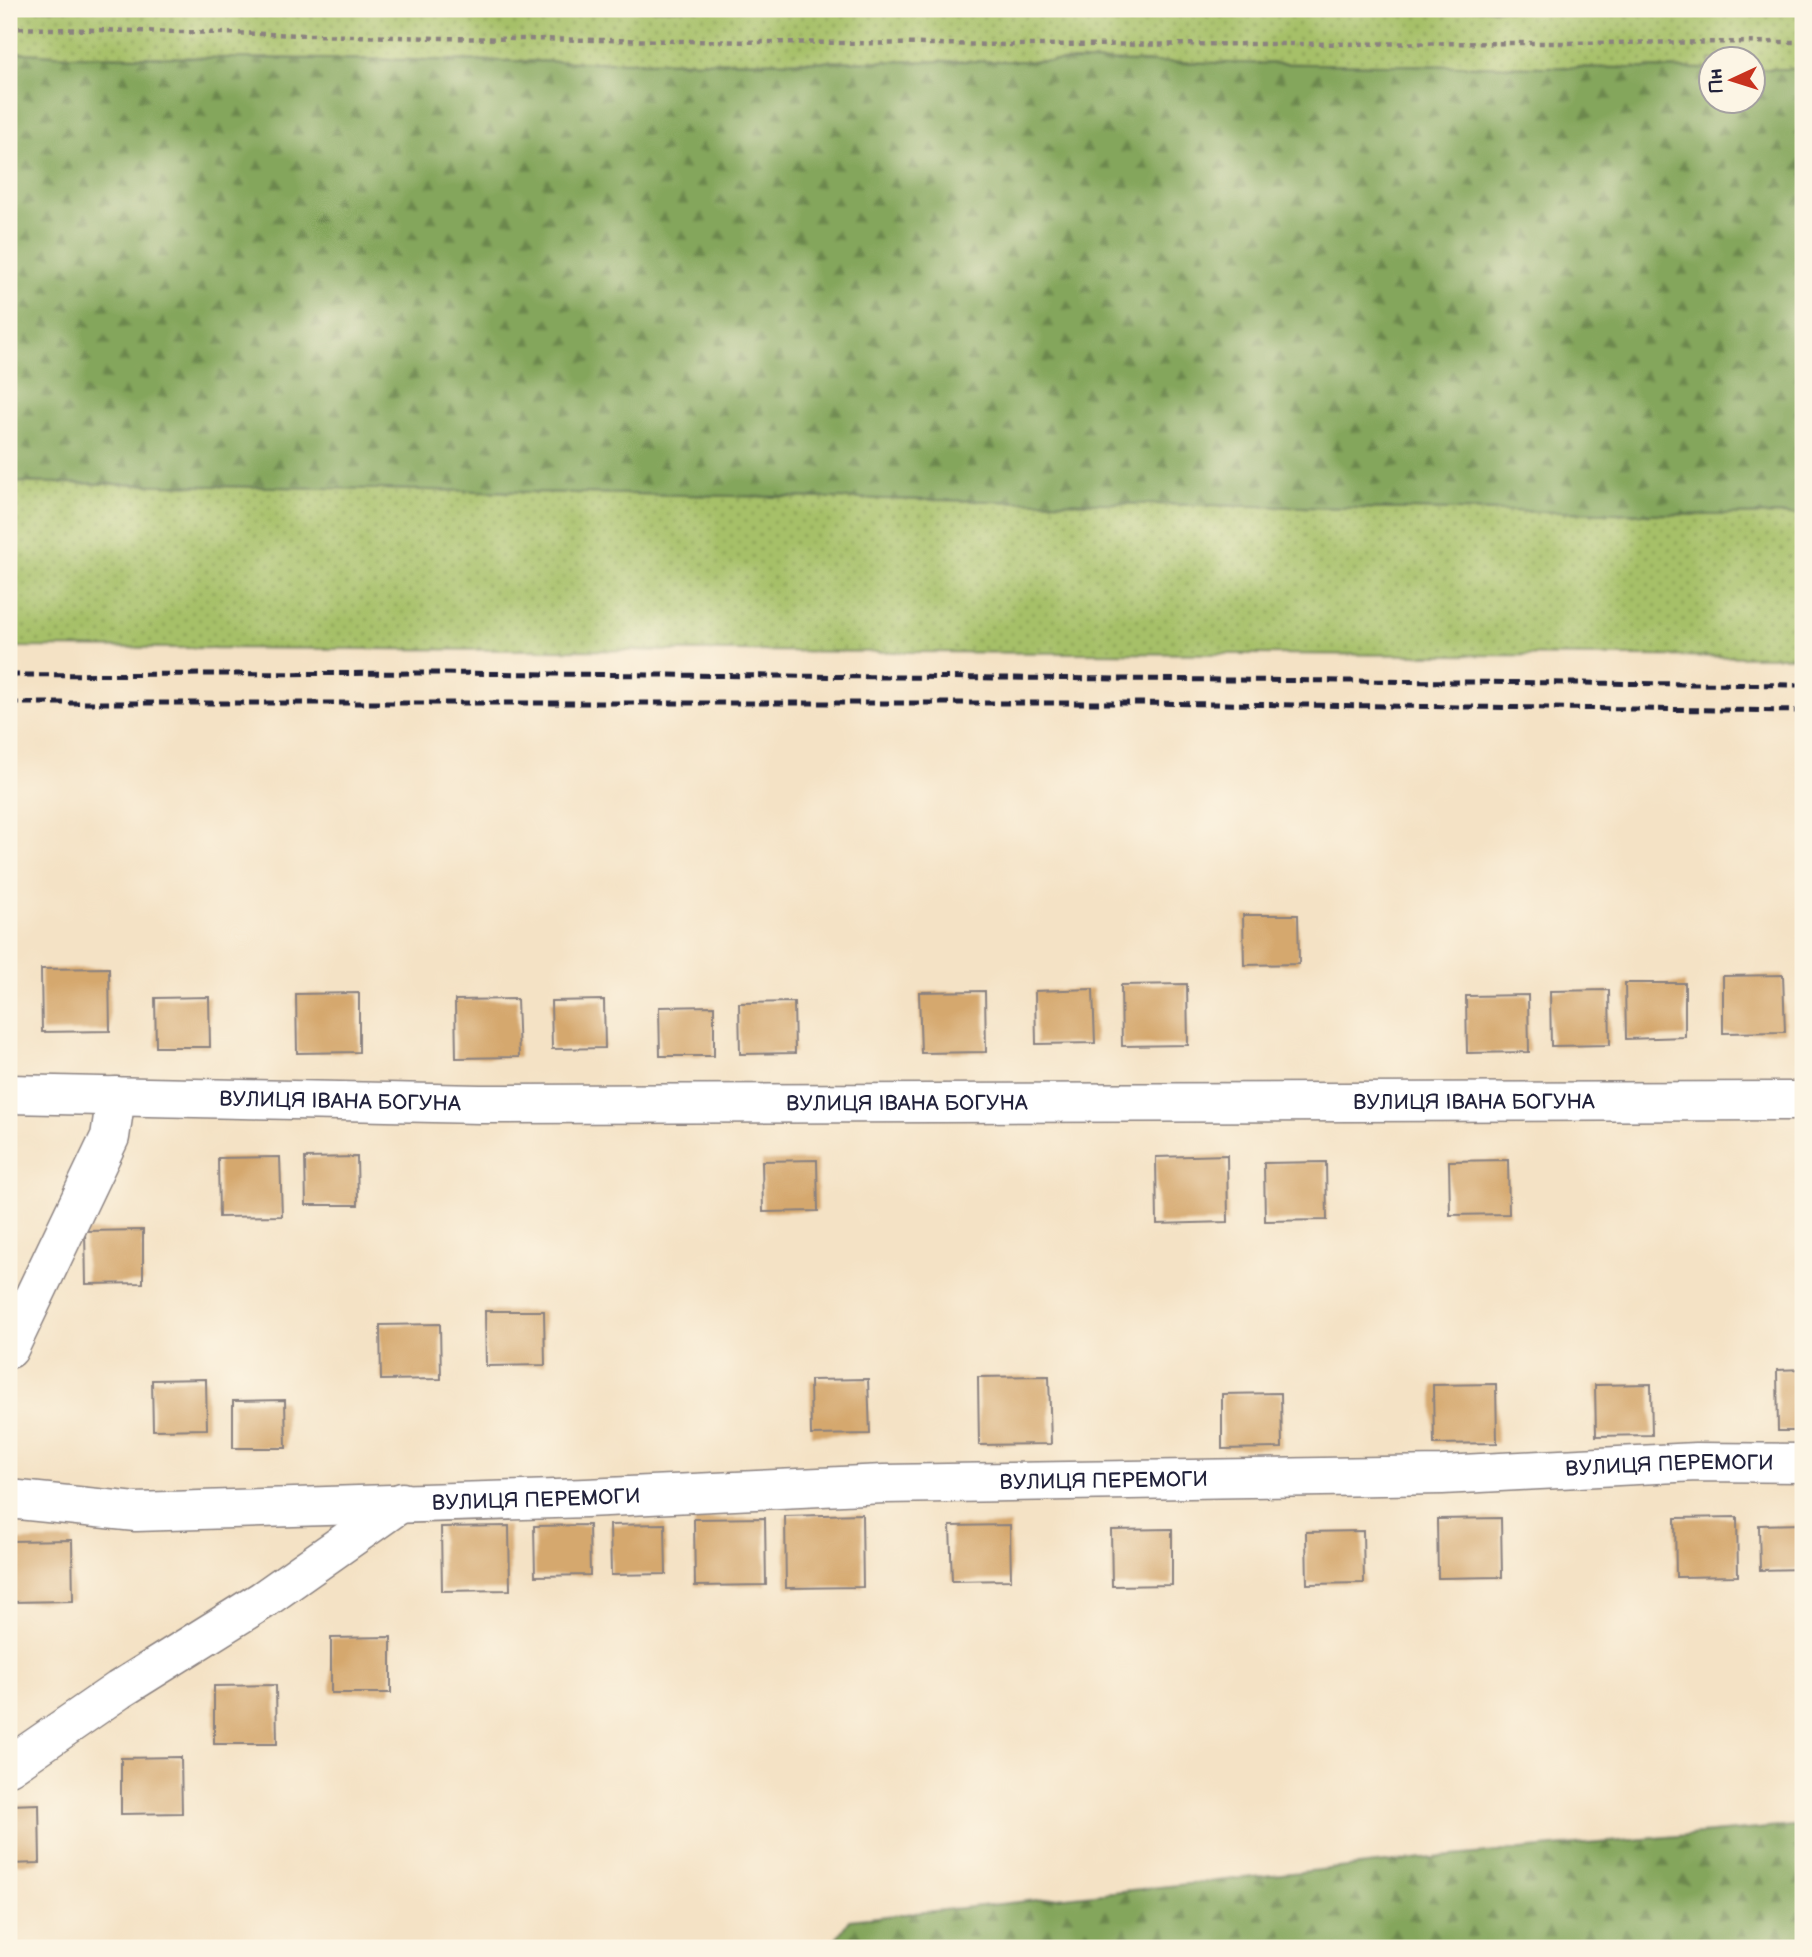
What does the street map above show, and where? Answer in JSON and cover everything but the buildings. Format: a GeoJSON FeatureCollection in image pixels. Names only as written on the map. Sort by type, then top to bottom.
{"type":"FeatureCollection","features":[{"type":"Feature","properties":{"kind":"street","name":"ВУЛИЦЯ ІВАНА БОГУНА"},"geometry":{"type":"LineString","coordinates":[[9,1094],[480,1104],[1803,1101]]}},
{"type":"Feature","properties":{"kind":"street"},"geometry":{"type":"LineString","coordinates":[[9,1349],[110,1137],[116,1096]]}},
{"type":"Feature","properties":{"kind":"street","name":"ВУЛИЦЯ ПЕРЕМОГИ"},"geometry":{"type":"LineString","coordinates":[[9,1499],[136,1512],[586,1498],[884,1484],[1442,1475],[1696,1462],[1803,1463]]}},
{"type":"Feature","properties":{"kind":"street","name":"ВУЛИЦЯ ПЕРЕМОГИ"},"geometry":{"type":"LineString","coordinates":[[9,1766],[119,1690],[263,1600],[402,1502]]}},
{"type":"Feature","properties":{"kind":"path"},"geometry":{"type":"LineString","coordinates":[[9,28],[438,38],[1011,45],[1803,42]]}},
{"type":"Feature","properties":{"kind":"green space"},"geometry":{"type":"Polygon","coordinates":[[[9,9],[1803,9],[1803,69],[1766,69],[1766,46],[1696,46],[1696,69],[1067,61],[587,62],[69,56],[9,52],[9,9]]]}},
{"type":"Feature","properties":{"kind":"green space"},"geometry":{"type":"Polygon","coordinates":[[[9,52],[69,56],[587,62],[1067,61],[1696,69],[1696,116],[1766,116],[1766,69],[1803,69],[1803,514],[1715,515],[9,482],[9,52]]]}},
{"type":"Feature","properties":{"kind":"green space"},"geometry":{"type":"Polygon","coordinates":[[[9,482],[1715,515],[1803,514],[1803,657],[9,647],[9,482]]]}},
{"type":"Feature","properties":{"kind":"green space"},"geometry":{"type":"Polygon","coordinates":[[[1803,1825],[1803,1948],[830,1948],[849,1920],[1452,1856],[1803,1825]]]}},
{"type":"Feature","properties":{"kind":"railway"},"geometry":{"type":"LineString","coordinates":[[9,675],[435,673],[1803,685]]}},
{"type":"Feature","properties":{"kind":"railway"},"geometry":{"type":"LineString","coordinates":[[9,703],[1134,703],[1803,711]]}}]}
